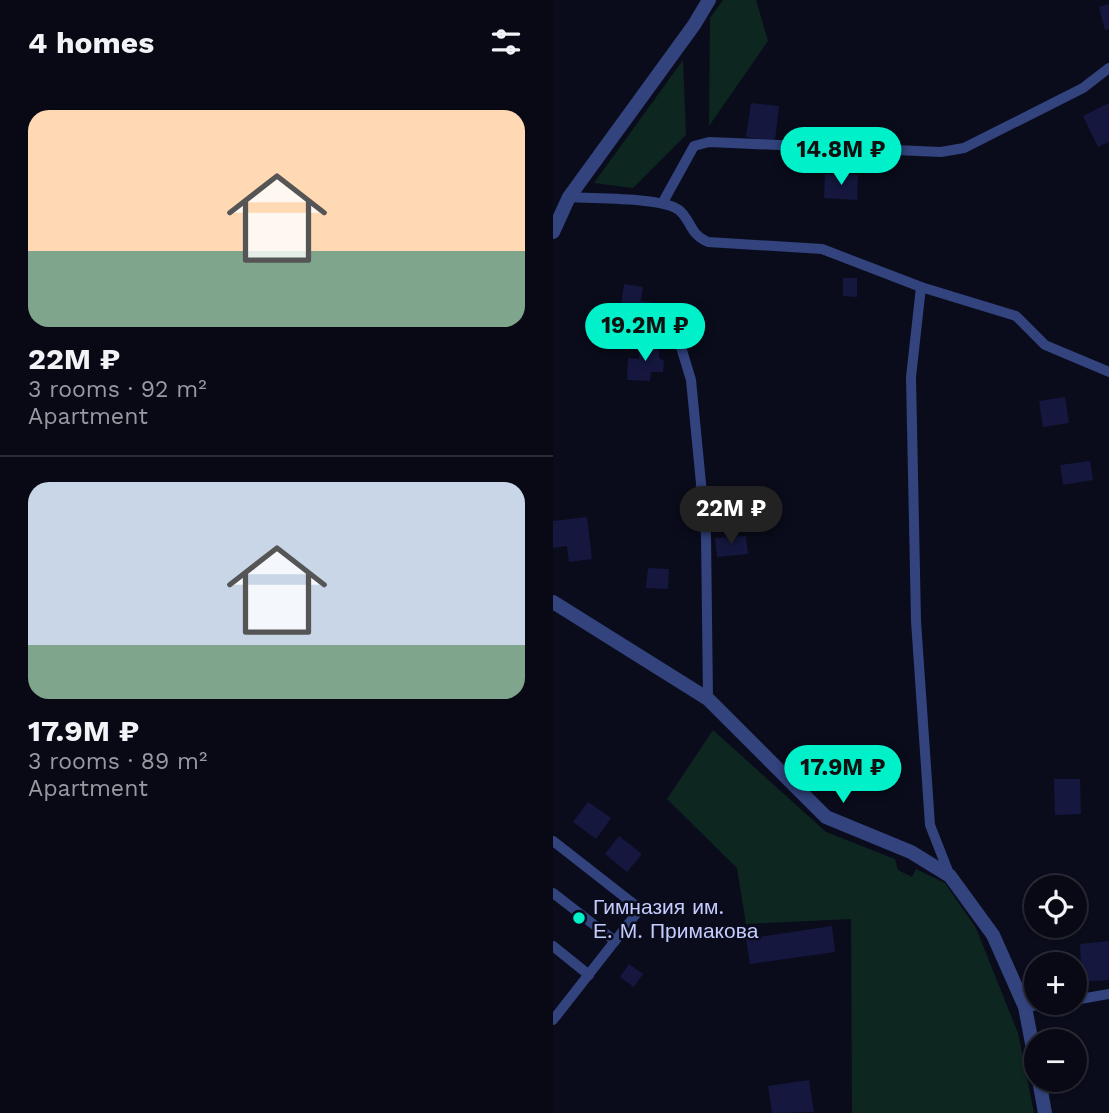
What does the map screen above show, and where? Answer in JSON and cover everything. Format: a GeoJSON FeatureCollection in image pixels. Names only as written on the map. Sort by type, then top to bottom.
{"type":"FeatureCollection","features":[{"type":"Feature","properties":{"kind":"street"},"geometry":{"type":"LineString","coordinates":[[553,232],[569,197],[694,25],[709,0]]}},
{"type":"Feature","properties":{"kind":"street"},"geometry":{"type":"LineString","coordinates":[[553,602],[708,699],[827,817],[911,852],[950,876],[993,935],[1024,1005]]}},
{"type":"Feature","properties":{"kind":"street"},"geometry":{"type":"LineString","coordinates":[[1041,1092],[1045,1113]]}},
{"type":"Feature","properties":{"kind":"lane"},"geometry":{"type":"LineString","coordinates":[[663,202],[694,146],[709,142],[941,152],[964,148],[1083,88],[1109,68]]}},
{"type":"Feature","properties":{"kind":"lane"},"geometry":{"type":"LineString","coordinates":[[569,197],[663,202],[680,211],[697,237],[708,242],[822,248],[921,287],[1016,316],[1045,345],[1109,372]]}},
{"type":"Feature","properties":{"kind":"lane"},"geometry":{"type":"LineString","coordinates":[[921,287],[911,377],[916,621],[930,825],[950,876]]}},
{"type":"Feature","properties":{"kind":"lane"},"geometry":{"type":"LineString","coordinates":[[665,336],[681,347],[691,380],[706,536],[708,699]]}},
{"type":"Feature","properties":{"kind":"lane"},"geometry":{"type":"LineString","coordinates":[[553,841],[640,909],[553,1020]]}},
{"type":"Feature","properties":{"kind":"lane"},"geometry":{"type":"LineString","coordinates":[[553,893],[615,941]]}},
{"type":"Feature","properties":{"kind":"lane"},"geometry":{"type":"LineString","coordinates":[[553,946],[589,975]]}},
{"type":"Feature","properties":{"kind":"lane"},"geometry":{"type":"LineString","coordinates":[[1087,998],[1109,994]]}},
{"type":"Feature","properties":{"kind":"green space"},"geometry":{"type":"Polygon","coordinates":[[[723,0],[756,0],[768,41],[709,126],[710,18],[723,0]]]}},
{"type":"Feature","properties":{"kind":"green space"},"geometry":{"type":"Polygon","coordinates":[[[683,60],[686,135],[633,188],[594,183],[683,60]]]}},
{"type":"Feature","properties":{"kind":"green space"},"geometry":{"type":"Polygon","coordinates":[[[713,730],[826,832],[895,859],[898,870],[912,877],[916,869],[945,883],[976,928],[1018,1033],[1024,1063],[1024,1092],[1030,1092],[1034,1113],[852,1113],[851,919],[746,924],[737,868],[667,799],[713,730]]]}},
{"type":"Feature","properties":{"kind":"building"},"geometry":{"type":"Polygon","coordinates":[[[1109,4],[1109,29],[1105,30],[1099,7],[1109,4]]]}},
{"type":"Feature","properties":{"kind":"building"},"geometry":{"type":"Polygon","coordinates":[[[751,103],[779,106],[775,141],[746,137],[751,103]]]}},
{"type":"Feature","properties":{"kind":"building"},"geometry":{"type":"Polygon","coordinates":[[[1109,103],[1109,142],[1098,147],[1083,116],[1109,103]]]}},
{"type":"Feature","properties":{"kind":"building"},"geometry":{"type":"Polygon","coordinates":[[[825,174],[858,175],[857,200],[824,198],[825,174]]]}},
{"type":"Feature","properties":{"kind":"building"},"geometry":{"type":"Polygon","coordinates":[[[843,278],[857,278],[857,297],[843,296],[843,278]]]}},
{"type":"Feature","properties":{"kind":"building"},"geometry":{"type":"Polygon","coordinates":[[[624,284],[643,287],[641,301],[655,303],[651,331],[618,326],[624,284]]]}},
{"type":"Feature","properties":{"kind":"building"},"geometry":{"type":"Polygon","coordinates":[[[640,343],[659,343],[659,358],[664,361],[663,372],[651,372],[650,381],[627,380],[628,358],[639,359],[640,343]]]}},
{"type":"Feature","properties":{"kind":"building"},"geometry":{"type":"Polygon","coordinates":[[[1065,397],[1069,423],[1043,427],[1039,401],[1065,397]]]}},
{"type":"Feature","properties":{"kind":"building"},"geometry":{"type":"Polygon","coordinates":[[[1090,461],[1093,480],[1063,485],[1060,465],[1090,461]]]}},
{"type":"Feature","properties":{"kind":"building"},"geometry":{"type":"Polygon","coordinates":[[[587,517],[592,559],[569,562],[567,546],[553,548],[553,521],[587,517]]]}},
{"type":"Feature","properties":{"kind":"building"},"geometry":{"type":"Polygon","coordinates":[[[746,536],[748,554],[717,557],[715,538],[746,536]]]}},
{"type":"Feature","properties":{"kind":"building"},"geometry":{"type":"Polygon","coordinates":[[[648,568],[669,569],[668,589],[646,588],[648,568]]]}},
{"type":"Feature","properties":{"kind":"building"},"geometry":{"type":"Polygon","coordinates":[[[1054,779],[1080,779],[1081,814],[1055,815],[1054,779]]]}},
{"type":"Feature","properties":{"kind":"building"},"geometry":{"type":"Polygon","coordinates":[[[588,802],[611,818],[596,839],[573,822],[588,802]]]}},
{"type":"Feature","properties":{"kind":"building"},"geometry":{"type":"Polygon","coordinates":[[[619,836],[642,854],[627,872],[605,854],[619,836]]]}},
{"type":"Feature","properties":{"kind":"building"},"geometry":{"type":"Polygon","coordinates":[[[832,926],[835,952],[750,964],[746,939],[832,926]]]}},
{"type":"Feature","properties":{"kind":"building"},"geometry":{"type":"Polygon","coordinates":[[[1109,941],[1109,980],[1087,982],[1087,952],[1080,952],[1080,944],[1109,941]]]}},
{"type":"Feature","properties":{"kind":"building"},"geometry":{"type":"Polygon","coordinates":[[[629,964],[643,974],[634,987],[620,977],[629,964]]]}},
{"type":"Feature","properties":{"kind":"building"},"geometry":{"type":"Polygon","coordinates":[[[809,1080],[814,1112],[772,1113],[768,1086],[809,1080]]]}},
{"type":"Feature","properties":{"kind":"place","name":"Гимназия им. Е. М. Примакова"},"geometry":{"type":"Point","coordinates":[579,918]}}]}
